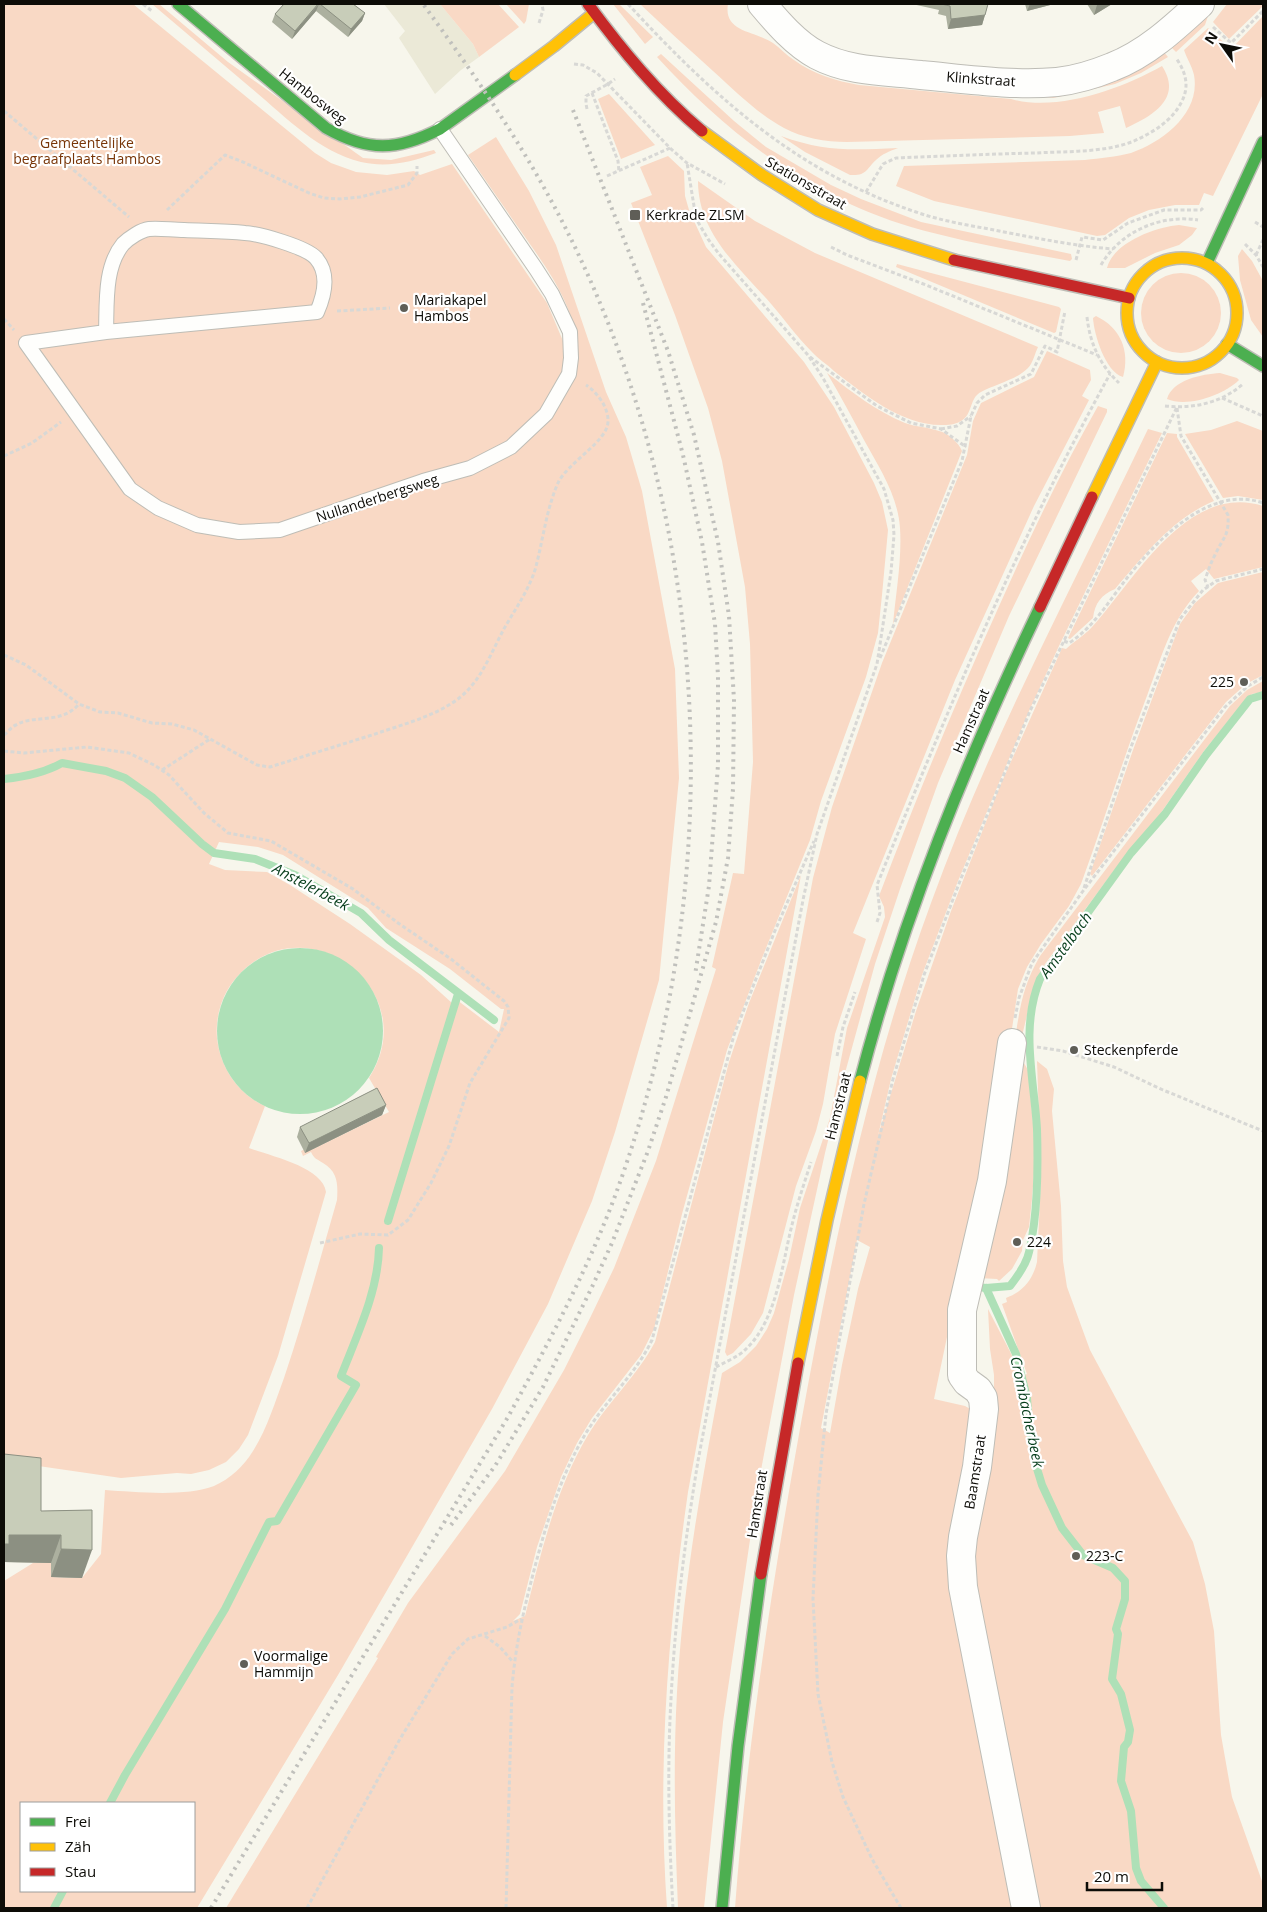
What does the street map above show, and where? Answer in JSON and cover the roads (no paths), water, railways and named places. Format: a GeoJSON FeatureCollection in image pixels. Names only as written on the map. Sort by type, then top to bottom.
{"type":"FeatureCollection","features":[{"type":"Feature","properties":{"kind":"main road","name":"Hambosweg"},"geometry":{"type":"LineString","coordinates":[[178,4],[326,128],[348,140],[365,145],[395,144],[416,140],[440,129],[554,46],[591,8]]}},
{"type":"Feature","properties":{"kind":"main road","name":"Stationsstraat"},"geometry":{"type":"LineString","coordinates":[[591,8],[651,82],[707,136],[770,180],[818,210],[837,220],[924,251],[1129,298]]}},
{"type":"Feature","properties":{"kind":"main road"},"geometry":{"type":"LineString","coordinates":[[1207,263],[1263,142]]}},
{"type":"Feature","properties":{"kind":"main road"},"geometry":{"type":"LineString","coordinates":[[1194,259],[1207,263],[1219,272],[1229,285],[1235,299],[1237,314],[1234,330],[1227,344],[1208,361],[1195,366],[1182,368],[1157,362],[1135,342],[1129,328],[1127,313],[1129,298],[1134,285],[1143,274],[1166,260],[1194,259]]}},
{"type":"Feature","properties":{"kind":"main road"},"geometry":{"type":"LineString","coordinates":[[1227,344],[1262,365]]}},
{"type":"Feature","properties":{"kind":"main road","name":"Hamstraat"},"geometry":{"type":"LineString","coordinates":[[722,1908],[740,1727],[759,1584],[782,1448],[830,1209],[869,1047],[910,912],[967,765],[1157,362]]}},
{"type":"Feature","properties":{"kind":"street","name":"Klinkstraat"},"geometry":{"type":"LineString","coordinates":[[762,4],[801,44],[817,55],[835,63],[854,68],[969,80],[1038,83],[1080,77],[1110,68],[1131,59],[1160,38],[1204,13]]}},
{"type":"Feature","properties":{"kind":"street","name":"Baamstraat"},"geometry":{"type":"LineString","coordinates":[[1012,1043],[992,1181],[962,1310],[962,1375],[967,1382],[978,1390],[983,1398],[984,1409],[977,1467],[963,1537],[962,1556],[963,1587],[1026,1908]]}},
{"type":"Feature","properties":{"kind":"lane","name":"Nullanderbergsweg"},"geometry":{"type":"LineString","coordinates":[[106,332],[108,292],[111,268],[115,255],[125,242],[147,229],[246,233],[295,246],[316,258],[325,274],[324,297],[317,312],[106,332],[26,343],[130,489],[158,508],[197,525],[238,532],[280,530],[423,481],[470,468],[511,447],[546,414],[568,374],[571,358],[570,332],[552,294],[440,129]]}},
{"type":"Feature","properties":{"kind":"waterway","name":"Amstelbach"},"geometry":{"type":"LineString","coordinates":[[978,1287],[1010,1286],[1028,1257],[1031,1243],[1036,1200],[1038,1153],[1029,1035],[1034,997],[1040,979],[1131,853],[1165,814],[1206,755],[1250,699],[1263,695]]}},
{"type":"Feature","properties":{"kind":"waterway","name":"Anstelerbeek"},"geometry":{"type":"LineString","coordinates":[[4,779],[34,774],[62,763],[106,771],[125,778],[152,797],[214,853],[255,859],[295,875],[361,913],[389,940],[494,1020]]}},
{"type":"Feature","properties":{"kind":"waterway"},"geometry":{"type":"LineString","coordinates":[[388,1221],[458,994]]}},
{"type":"Feature","properties":{"kind":"waterway"},"geometry":{"type":"LineString","coordinates":[[111,1802],[225,1609],[269,1522],[277,1521],[356,1385],[341,1376],[371,1297],[378,1264],[379,1248]]}},
{"type":"Feature","properties":{"kind":"waterway","name":"Crombacherbeek"},"geometry":{"type":"LineString","coordinates":[[986,1288],[1016,1354],[1027,1398],[1035,1462],[1042,1485],[1062,1528],[1083,1555],[1113,1568],[1125,1581],[1125,1599],[1116,1629],[1118,1634],[1112,1679],[1121,1694],[1130,1730],[1128,1742],[1124,1747],[1121,1781],[1131,1811],[1136,1868],[1141,1881],[1164,1908]]}},
{"type":"Feature","properties":{"kind":"waterway"},"geometry":{"type":"LineString","coordinates":[[54,1908],[62,1892]]}},
{"type":"Feature","properties":{"kind":"railway"},"geometry":{"type":"LineString","coordinates":[[211,1908],[508,1417],[568,1303],[608,1215],[619,1185],[654,1067],[678,947],[690,824],[689,701],[677,578],[652,457],[615,340],[565,227],[516,140],[462,58],[423,4]]}},
{"type":"Feature","properties":{"kind":"railway"},"geometry":{"type":"LineString","coordinates":[[451,1525],[495,1466],[543,1387],[612,1243],[648,1151],[666,1097],[716,922],[728,858],[733,789],[734,700],[729,616],[718,542],[694,435],[668,351],[573,110]]}},
{"type":"Feature","properties":{"kind":"railway"},"geometry":{"type":"LineString","coordinates":[[643,303],[683,455],[702,542],[715,624],[718,676],[718,765],[709,886],[695,975]]}},
{"type":"Feature","properties":{"kind":"place","name":"Kerkrade ZLSM"},"geometry":{"type":"Point","coordinates":[635,215]}},
{"type":"Feature","properties":{"kind":"place","name":"Mariakapel Hambos"},"geometry":{"type":"Point","coordinates":[404,308]}},
{"type":"Feature","properties":{"kind":"place","name":"225"},"geometry":{"type":"Point","coordinates":[1244,682]}},
{"type":"Feature","properties":{"kind":"place","name":"Steckenpferde"},"geometry":{"type":"Point","coordinates":[1074,1050]}},
{"type":"Feature","properties":{"kind":"place","name":"224"},"geometry":{"type":"Point","coordinates":[1017,1242]}},
{"type":"Feature","properties":{"kind":"place","name":"223-C"},"geometry":{"type":"Point","coordinates":[1076,1556]}},
{"type":"Feature","properties":{"kind":"place","name":"Voormalige Hammijn"},"geometry":{"type":"Point","coordinates":[244,1664]}},
{"type":"Feature","properties":{"kind":"park label","name":"Gemeentelijke begraafplaats Hambos"},"geometry":{"type":"Point","coordinates":[87,152]}}]}
